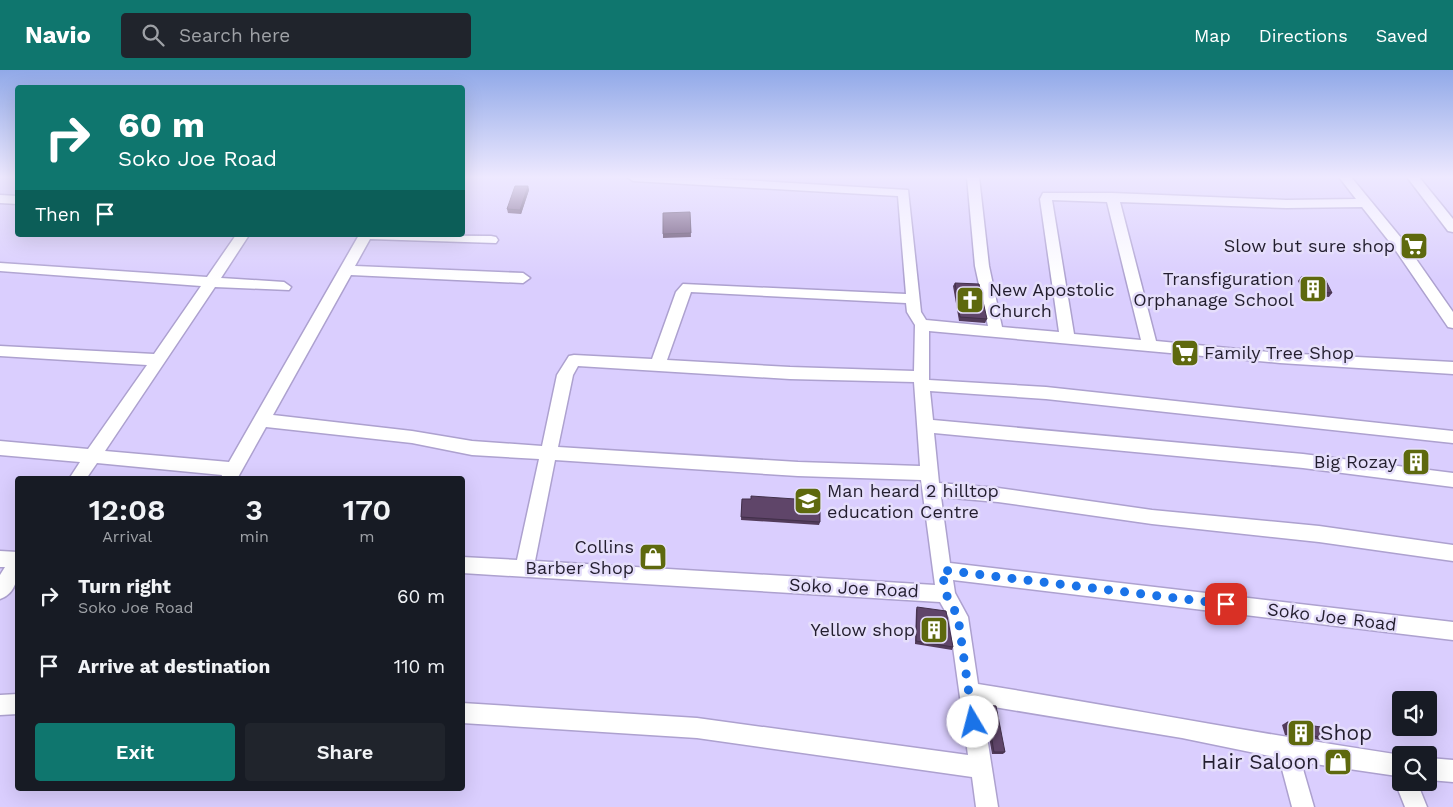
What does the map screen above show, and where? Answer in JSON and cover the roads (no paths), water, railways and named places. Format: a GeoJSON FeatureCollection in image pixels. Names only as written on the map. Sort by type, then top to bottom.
{"type":"FeatureCollection","features":[{"type":"Feature","properties":{"kind":"street"},"geometry":{"type":"LineString","coordinates":[[906,211],[914,312],[922,325],[921,381],[942,570]]}},
{"type":"Feature","properties":{"kind":"street"},"geometry":{"type":"LineString","coordinates":[[976,211],[982,266],[996,331]]}},
{"type":"Feature","properties":{"kind":"street"},"geometry":{"type":"LineString","coordinates":[[1048,211],[1067,337]]}},
{"type":"Feature","properties":{"kind":"street"},"geometry":{"type":"LineString","coordinates":[[1116,211],[1150,346]]}},
{"type":"Feature","properties":{"kind":"street"},"geometry":{"type":"LineString","coordinates":[[1372,211],[1397,242],[1453,323]]}},
{"type":"Feature","properties":{"kind":"street"},"geometry":{"type":"LineString","coordinates":[[1440,211],[1453,228]]}},
{"type":"Feature","properties":{"kind":"street"},"geometry":{"type":"LineString","coordinates":[[80,476],[242,237]]}},
{"type":"Feature","properties":{"kind":"street"},"geometry":{"type":"LineString","coordinates":[[0,448],[94,455],[231,474],[365,237]]}},
{"type":"Feature","properties":{"kind":"street"},"geometry":{"type":"LineString","coordinates":[[416,237],[491,240]]}},
{"type":"Feature","properties":{"kind":"street"},"geometry":{"type":"LineString","coordinates":[[0,267],[284,287]]}},
{"type":"Feature","properties":{"kind":"street"},"geometry":{"type":"LineString","coordinates":[[347,270],[523,278]]}},
{"type":"Feature","properties":{"kind":"street"},"geometry":{"type":"LineString","coordinates":[[658,364],[683,292],[688,287],[913,299]]}},
{"type":"Feature","properties":{"kind":"street"},"geometry":{"type":"LineString","coordinates":[[922,325],[1314,360],[1453,368]]}},
{"type":"Feature","properties":{"kind":"street"},"geometry":{"type":"LineString","coordinates":[[0,350],[157,360]]}},
{"type":"Feature","properties":{"kind":"street"},"geometry":{"type":"LineString","coordinates":[[524,569],[565,375],[574,360],[921,381],[1453,437]]}},
{"type":"Feature","properties":{"kind":"street"},"geometry":{"type":"LineString","coordinates":[[263,420],[412,437],[472,448],[798,469],[931,481],[998,495],[1152,517],[1319,534],[1453,553]]}},
{"type":"Feature","properties":{"kind":"street"},"geometry":{"type":"LineString","coordinates":[[926,426],[1303,461],[1453,480]]}},
{"type":"Feature","properties":{"kind":"street"},"geometry":{"type":"LineString","coordinates":[[0,559],[15,562]]}},
{"type":"Feature","properties":{"kind":"street","name":"Soko Joe Road"},"geometry":{"type":"LineString","coordinates":[[465,565],[946,594],[942,570],[1453,631]]}},
{"type":"Feature","properties":{"kind":"street"},"geometry":{"type":"LineString","coordinates":[[0,591],[15,567]]}},
{"type":"Feature","properties":{"kind":"street"},"geometry":{"type":"LineString","coordinates":[[946,594],[958,617],[987,807]]}},
{"type":"Feature","properties":{"kind":"street"},"geometry":{"type":"LineString","coordinates":[[969,693],[1182,728],[1392,769]]}},
{"type":"Feature","properties":{"kind":"street"},"geometry":{"type":"LineString","coordinates":[[0,705],[15,704]]}},
{"type":"Feature","properties":{"kind":"street"},"geometry":{"type":"LineString","coordinates":[[465,714],[697,728],[980,767]]}},
{"type":"Feature","properties":{"kind":"street"},"geometry":{"type":"LineString","coordinates":[[1287,749],[1302,807]]}},
{"type":"Feature","properties":{"kind":"street"},"geometry":{"type":"LineString","coordinates":[[1437,770],[1453,771]]}},
{"type":"Feature","properties":{"kind":"street"},"geometry":{"type":"LineString","coordinates":[[1410,791],[1416,807]]}},
{"type":"Feature","properties":{"kind":"place","name":"Slow but sure shop"},"geometry":{"type":"Point","coordinates":[1414,246]}},
{"type":"Feature","properties":{"kind":"place","name":"Transfiguration Orphanage School"},"geometry":{"type":"Point","coordinates":[1313,289]}},
{"type":"Feature","properties":{"kind":"place","name":"New Apostolic Church"},"geometry":{"type":"Point","coordinates":[970,300]}},
{"type":"Feature","properties":{"kind":"place","name":"Family Tree Shop"},"geometry":{"type":"Point","coordinates":[1185,353]}},
{"type":"Feature","properties":{"kind":"place","name":"Big Rozay"},"geometry":{"type":"Point","coordinates":[1416,462]}},
{"type":"Feature","properties":{"kind":"place","name":"Man heard 2 hilltop education Centre"},"geometry":{"type":"Point","coordinates":[808,501]}},
{"type":"Feature","properties":{"kind":"place","name":"Collins Barber Shop"},"geometry":{"type":"Point","coordinates":[653,557]}},
{"type":"Feature","properties":{"kind":"place","name":"Yellow shop"},"geometry":{"type":"Point","coordinates":[934,630]}},
{"type":"Feature","properties":{"kind":"place","name":"Shop"},"geometry":{"type":"Point","coordinates":[1301,733]}},
{"type":"Feature","properties":{"kind":"place","name":"Hair Saloon"},"geometry":{"type":"Point","coordinates":[1338,762]}}]}
